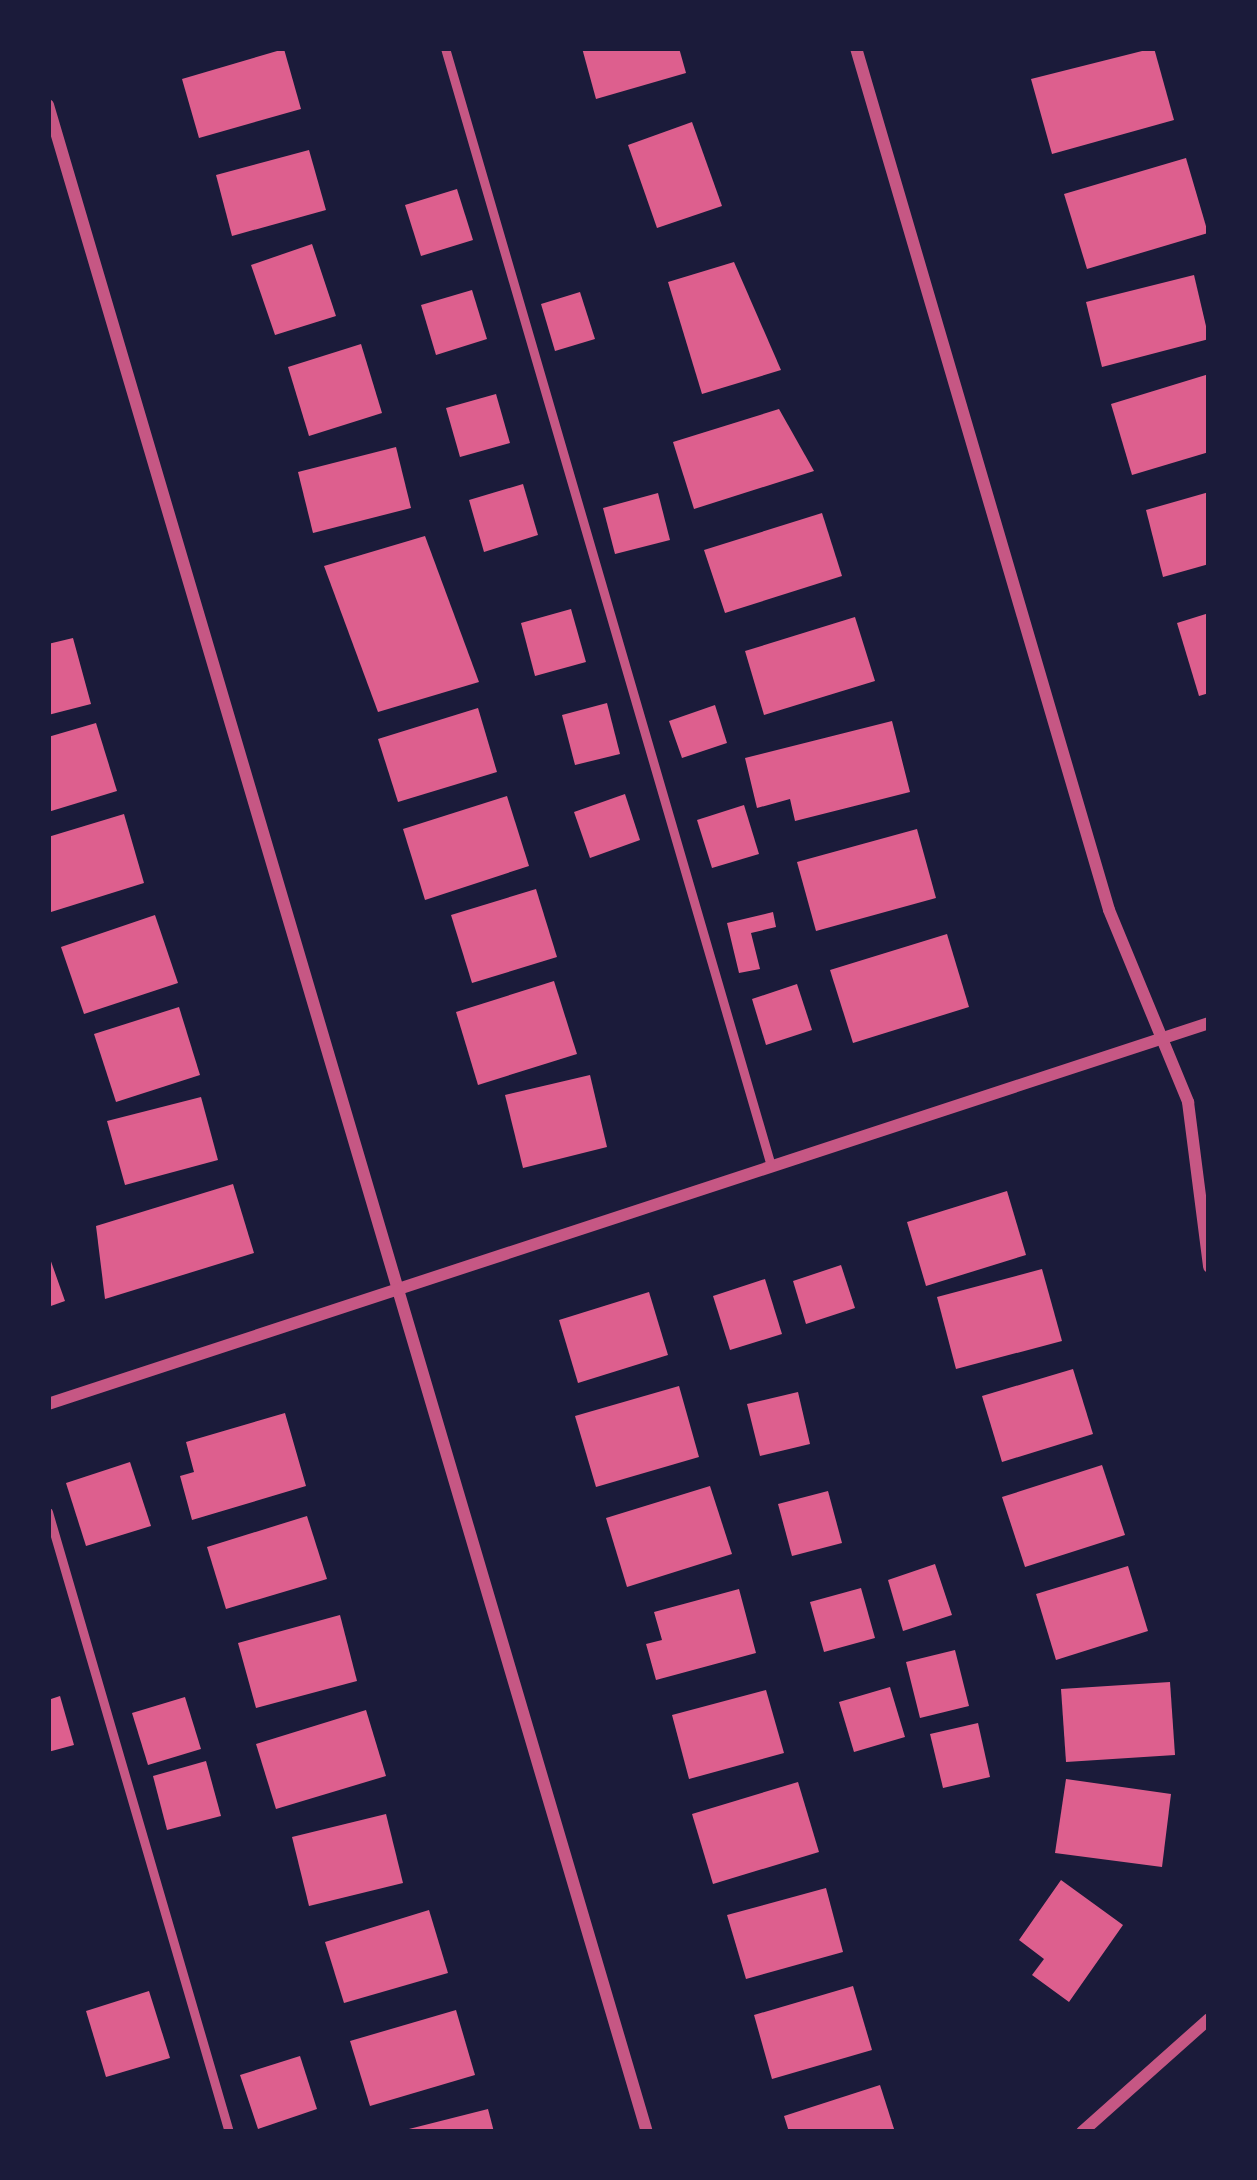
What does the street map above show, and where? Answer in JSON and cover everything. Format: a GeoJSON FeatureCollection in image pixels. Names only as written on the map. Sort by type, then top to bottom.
{"type":"FeatureCollection","features":[{"type":"Feature","properties":{"kind":"street"},"geometry":{"type":"LineString","coordinates":[[856,48],[1109,910],[1165,1037],[1192,1120],[1209,1267]]}},
{"type":"Feature","properties":{"kind":"street"},"geometry":{"type":"LineString","coordinates":[[48,105],[647,2132]]}},
{"type":"Feature","properties":{"kind":"street"},"geometry":{"type":"LineString","coordinates":[[48,1404],[1209,1024]]}},
{"type":"Feature","properties":{"kind":"street"},"geometry":{"type":"LineString","coordinates":[[1082,2132],[1209,2019]]}},
{"type":"Feature","properties":{"kind":"lane"},"geometry":{"type":"LineString","coordinates":[[445,48],[771,1166]]}},
{"type":"Feature","properties":{"kind":"lane"},"geometry":{"type":"LineString","coordinates":[[48,1513],[229,2132]]}},
{"type":"Feature","properties":{"kind":"building"},"geometry":{"type":"Polygon","coordinates":[[[582,48],[679,48],[686,73],[596,99],[582,48]]]}},
{"type":"Feature","properties":{"kind":"building"},"geometry":{"type":"Polygon","coordinates":[[[1154,48],[1174,120],[1052,154],[1031,79],[1154,48]]]}},
{"type":"Feature","properties":{"kind":"building"},"geometry":{"type":"Polygon","coordinates":[[[284,49],[301,109],[199,138],[182,79],[284,49]]]}},
{"type":"Feature","properties":{"kind":"building"},"geometry":{"type":"Polygon","coordinates":[[[692,122],[722,206],[657,228],[628,145],[692,122]]]}},
{"type":"Feature","properties":{"kind":"building"},"geometry":{"type":"Polygon","coordinates":[[[309,150],[326,210],[232,236],[216,175],[309,150]]]}},
{"type":"Feature","properties":{"kind":"building"},"geometry":{"type":"Polygon","coordinates":[[[1186,158],[1208,233],[1087,269],[1064,194],[1186,158]]]}},
{"type":"Feature","properties":{"kind":"building"},"geometry":{"type":"Polygon","coordinates":[[[457,189],[473,240],[421,256],[405,205],[457,189]]]}},
{"type":"Feature","properties":{"kind":"building"},"geometry":{"type":"Polygon","coordinates":[[[312,244],[336,316],[275,335],[251,265],[312,244]]]}},
{"type":"Feature","properties":{"kind":"building"},"geometry":{"type":"Polygon","coordinates":[[[734,262],[781,370],[702,394],[668,282],[734,262]]]}},
{"type":"Feature","properties":{"kind":"building"},"geometry":{"type":"Polygon","coordinates":[[[1194,275],[1209,339],[1102,367],[1086,302],[1194,275]]]}},
{"type":"Feature","properties":{"kind":"building"},"geometry":{"type":"Polygon","coordinates":[[[472,290],[487,339],[436,355],[421,305],[472,290]]]}},
{"type":"Feature","properties":{"kind":"building"},"geometry":{"type":"Polygon","coordinates":[[[580,292],[595,339],[555,351],[541,304],[580,292]]]}},
{"type":"Feature","properties":{"kind":"building"},"geometry":{"type":"Polygon","coordinates":[[[361,344],[382,413],[309,436],[288,367],[361,344]]]}},
{"type":"Feature","properties":{"kind":"building"},"geometry":{"type":"Polygon","coordinates":[[[1209,374],[1209,452],[1132,475],[1111,404],[1209,374]]]}},
{"type":"Feature","properties":{"kind":"building"},"geometry":{"type":"Polygon","coordinates":[[[496,394],[510,443],[460,457],[446,408],[496,394]]]}},
{"type":"Feature","properties":{"kind":"building"},"geometry":{"type":"Polygon","coordinates":[[[779,409],[814,471],[694,509],[673,442],[779,409]]]}},
{"type":"Feature","properties":{"kind":"building"},"geometry":{"type":"Polygon","coordinates":[[[396,447],[411,508],[313,533],[298,472],[396,447]]]}},
{"type":"Feature","properties":{"kind":"building"},"geometry":{"type":"Polygon","coordinates":[[[523,484],[538,535],[484,552],[469,500],[523,484]]]}},
{"type":"Feature","properties":{"kind":"building"},"geometry":{"type":"Polygon","coordinates":[[[1209,492],[1209,564],[1163,577],[1146,510],[1209,492]]]}},
{"type":"Feature","properties":{"kind":"building"},"geometry":{"type":"Polygon","coordinates":[[[658,493],[670,540],[615,554],[603,508],[658,493]]]}},
{"type":"Feature","properties":{"kind":"building"},"geometry":{"type":"Polygon","coordinates":[[[822,513],[842,576],[725,613],[704,550],[822,513]]]}},
{"type":"Feature","properties":{"kind":"building"},"geometry":{"type":"Polygon","coordinates":[[[425,536],[479,682],[378,712],[324,566],[425,536]]]}},
{"type":"Feature","properties":{"kind":"building"},"geometry":{"type":"Polygon","coordinates":[[[571,609],[586,662],[535,676],[521,623],[571,609]]]}},
{"type":"Feature","properties":{"kind":"building"},"geometry":{"type":"Polygon","coordinates":[[[1209,613],[1209,693],[1199,696],[1177,623],[1209,613]]]}},
{"type":"Feature","properties":{"kind":"building"},"geometry":{"type":"Polygon","coordinates":[[[855,617],[875,681],[764,715],[745,651],[855,617]]]}},
{"type":"Feature","properties":{"kind":"building"},"geometry":{"type":"Polygon","coordinates":[[[73,638],[91,704],[48,715],[48,644],[73,638]]]}},
{"type":"Feature","properties":{"kind":"building"},"geometry":{"type":"Polygon","coordinates":[[[607,703],[620,754],[575,765],[562,715],[607,703]]]}},
{"type":"Feature","properties":{"kind":"building"},"geometry":{"type":"Polygon","coordinates":[[[715,705],[727,743],[682,758],[669,721],[715,705]]]}},
{"type":"Feature","properties":{"kind":"building"},"geometry":{"type":"Polygon","coordinates":[[[478,708],[497,772],[398,802],[378,739],[478,708]]]}},
{"type":"Feature","properties":{"kind":"building"},"geometry":{"type":"Polygon","coordinates":[[[892,721],[910,792],[795,821],[790,799],[757,808],[745,758],[892,721]]]}},
{"type":"Feature","properties":{"kind":"building"},"geometry":{"type":"Polygon","coordinates":[[[96,723],[117,791],[48,812],[48,737],[96,723]]]}},
{"type":"Feature","properties":{"kind":"building"},"geometry":{"type":"Polygon","coordinates":[[[625,794],[640,840],[590,858],[574,812],[625,794]]]}},
{"type":"Feature","properties":{"kind":"building"},"geometry":{"type":"Polygon","coordinates":[[[507,796],[529,866],[425,900],[403,829],[507,796]]]}},
{"type":"Feature","properties":{"kind":"building"},"geometry":{"type":"Polygon","coordinates":[[[744,805],[759,854],[712,868],[697,820],[744,805]]]}},
{"type":"Feature","properties":{"kind":"building"},"geometry":{"type":"Polygon","coordinates":[[[124,814],[144,883],[51,912],[48,837],[124,814]]]}},
{"type":"Feature","properties":{"kind":"building"},"geometry":{"type":"Polygon","coordinates":[[[917,829],[936,898],[816,931],[797,862],[917,829]]]}},
{"type":"Feature","properties":{"kind":"building"},"geometry":{"type":"Polygon","coordinates":[[[536,889],[557,957],[472,983],[451,915],[536,889]]]}},
{"type":"Feature","properties":{"kind":"building"},"geometry":{"type":"Polygon","coordinates":[[[773,912],[776,927],[751,933],[760,969],[739,973],[727,923],[773,912]]]}},
{"type":"Feature","properties":{"kind":"building"},"geometry":{"type":"Polygon","coordinates":[[[155,915],[178,983],[84,1014],[61,947],[155,915]]]}},
{"type":"Feature","properties":{"kind":"building"},"geometry":{"type":"Polygon","coordinates":[[[947,934],[969,1007],[853,1043],[830,970],[947,934]]]}},
{"type":"Feature","properties":{"kind":"building"},"geometry":{"type":"Polygon","coordinates":[[[554,981],[577,1054],[478,1085],[456,1012],[554,981]]]}},
{"type":"Feature","properties":{"kind":"building"},"geometry":{"type":"Polygon","coordinates":[[[797,984],[812,1030],[766,1045],[752,999],[797,984]]]}},
{"type":"Feature","properties":{"kind":"building"},"geometry":{"type":"Polygon","coordinates":[[[179,1007],[200,1075],[116,1102],[94,1034],[179,1007]]]}},
{"type":"Feature","properties":{"kind":"building"},"geometry":{"type":"Polygon","coordinates":[[[590,1075],[607,1147],[523,1168],[505,1095],[590,1075]]]}},
{"type":"Feature","properties":{"kind":"building"},"geometry":{"type":"Polygon","coordinates":[[[201,1097],[218,1160],[125,1185],[107,1121],[201,1097]]]}},
{"type":"Feature","properties":{"kind":"building"},"geometry":{"type":"Polygon","coordinates":[[[233,1184],[254,1253],[105,1299],[96,1226],[233,1184]]]}},
{"type":"Feature","properties":{"kind":"building"},"geometry":{"type":"Polygon","coordinates":[[[1007,1191],[1026,1255],[926,1286],[907,1222],[1007,1191]]]}},
{"type":"Feature","properties":{"kind":"building"},"geometry":{"type":"Polygon","coordinates":[[[48,1253],[65,1301],[48,1307],[48,1253]]]}},
{"type":"Feature","properties":{"kind":"building"},"geometry":{"type":"Polygon","coordinates":[[[841,1265],[855,1308],[806,1324],[793,1281],[841,1265]]]}},
{"type":"Feature","properties":{"kind":"building"},"geometry":{"type":"Polygon","coordinates":[[[1042,1269],[1062,1341],[956,1369],[937,1297],[1042,1269]]]}},
{"type":"Feature","properties":{"kind":"building"},"geometry":{"type":"Polygon","coordinates":[[[765,1279],[782,1334],[730,1350],[713,1296],[765,1279]]]}},
{"type":"Feature","properties":{"kind":"building"},"geometry":{"type":"Polygon","coordinates":[[[649,1292],[668,1355],[578,1383],[559,1320],[649,1292]]]}},
{"type":"Feature","properties":{"kind":"building"},"geometry":{"type":"Polygon","coordinates":[[[1073,1369],[1093,1434],[1002,1462],[982,1396],[1073,1369]]]}},
{"type":"Feature","properties":{"kind":"building"},"geometry":{"type":"Polygon","coordinates":[[[679,1386],[699,1457],[596,1487],[575,1416],[679,1386]]]}},
{"type":"Feature","properties":{"kind":"building"},"geometry":{"type":"Polygon","coordinates":[[[798,1392],[810,1444],[760,1456],[747,1404],[798,1392]]]}},
{"type":"Feature","properties":{"kind":"building"},"geometry":{"type":"Polygon","coordinates":[[[285,1413],[306,1486],[192,1520],[180,1476],[194,1472],[186,1442],[285,1413]]]}},
{"type":"Feature","properties":{"kind":"building"},"geometry":{"type":"Polygon","coordinates":[[[130,1462],[151,1526],[86,1546],[66,1483],[130,1462]]]}},
{"type":"Feature","properties":{"kind":"building"},"geometry":{"type":"Polygon","coordinates":[[[1102,1465],[1125,1535],[1025,1567],[1002,1497],[1102,1465]]]}},
{"type":"Feature","properties":{"kind":"building"},"geometry":{"type":"Polygon","coordinates":[[[710,1486],[732,1554],[627,1587],[606,1518],[710,1486]]]}},
{"type":"Feature","properties":{"kind":"building"},"geometry":{"type":"Polygon","coordinates":[[[828,1491],[842,1543],[792,1556],[778,1504],[828,1491]]]}},
{"type":"Feature","properties":{"kind":"building"},"geometry":{"type":"Polygon","coordinates":[[[307,1516],[327,1579],[226,1609],[207,1547],[307,1516]]]}},
{"type":"Feature","properties":{"kind":"building"},"geometry":{"type":"Polygon","coordinates":[[[935,1564],[952,1615],[903,1631],[888,1580],[935,1564]]]}},
{"type":"Feature","properties":{"kind":"building"},"geometry":{"type":"Polygon","coordinates":[[[1128,1566],[1148,1631],[1056,1660],[1036,1594],[1128,1566]]]}},
{"type":"Feature","properties":{"kind":"building"},"geometry":{"type":"Polygon","coordinates":[[[861,1588],[875,1638],[824,1652],[810,1602],[861,1588]]]}},
{"type":"Feature","properties":{"kind":"building"},"geometry":{"type":"Polygon","coordinates":[[[739,1589],[756,1653],[656,1680],[646,1644],[662,1640],[654,1612],[739,1589]]]}},
{"type":"Feature","properties":{"kind":"building"},"geometry":{"type":"Polygon","coordinates":[[[340,1615],[357,1681],[256,1708],[238,1643],[340,1615]]]}},
{"type":"Feature","properties":{"kind":"building"},"geometry":{"type":"Polygon","coordinates":[[[955,1650],[969,1706],[920,1718],[906,1662],[955,1650]]]}},
{"type":"Feature","properties":{"kind":"building"},"geometry":{"type":"Polygon","coordinates":[[[1170,1682],[1175,1755],[1066,1762],[1061,1689],[1170,1682]]]}},
{"type":"Feature","properties":{"kind":"building"},"geometry":{"type":"Polygon","coordinates":[[[890,1687],[905,1737],[854,1752],[839,1702],[890,1687]]]}},
{"type":"Feature","properties":{"kind":"building"},"geometry":{"type":"Polygon","coordinates":[[[766,1690],[784,1753],[689,1779],[672,1715],[766,1690]]]}},
{"type":"Feature","properties":{"kind":"building"},"geometry":{"type":"Polygon","coordinates":[[[60,1696],[74,1745],[48,1752],[48,1700],[60,1696]]]}},
{"type":"Feature","properties":{"kind":"building"},"geometry":{"type":"Polygon","coordinates":[[[185,1697],[201,1749],[148,1765],[132,1713],[185,1697]]]}},
{"type":"Feature","properties":{"kind":"building"},"geometry":{"type":"Polygon","coordinates":[[[366,1710],[386,1776],[276,1809],[256,1744],[366,1710]]]}},
{"type":"Feature","properties":{"kind":"building"},"geometry":{"type":"Polygon","coordinates":[[[978,1723],[990,1777],[943,1788],[930,1734],[978,1723]]]}},
{"type":"Feature","properties":{"kind":"building"},"geometry":{"type":"Polygon","coordinates":[[[206,1761],[221,1816],[167,1830],[153,1776],[206,1761]]]}},
{"type":"Feature","properties":{"kind":"building"},"geometry":{"type":"Polygon","coordinates":[[[1066,1779],[1171,1794],[1162,1867],[1055,1853],[1066,1779]]]}},
{"type":"Feature","properties":{"kind":"building"},"geometry":{"type":"Polygon","coordinates":[[[798,1782],[819,1852],[713,1884],[692,1814],[798,1782]]]}},
{"type":"Feature","properties":{"kind":"building"},"geometry":{"type":"Polygon","coordinates":[[[386,1814],[403,1883],[309,1906],[292,1837],[386,1814]]]}},
{"type":"Feature","properties":{"kind":"building"},"geometry":{"type":"Polygon","coordinates":[[[1061,1880],[1123,1925],[1069,2002],[1032,1975],[1044,1959],[1019,1940],[1061,1880]]]}},
{"type":"Feature","properties":{"kind":"building"},"geometry":{"type":"Polygon","coordinates":[[[826,1888],[843,1952],[746,1979],[727,1915],[826,1888]]]}},
{"type":"Feature","properties":{"kind":"building"},"geometry":{"type":"Polygon","coordinates":[[[429,1910],[448,1973],[344,2003],[325,1942],[429,1910]]]}},
{"type":"Feature","properties":{"kind":"building"},"geometry":{"type":"Polygon","coordinates":[[[853,1986],[872,2050],[772,2079],[754,2015],[853,1986]]]}},
{"type":"Feature","properties":{"kind":"building"},"geometry":{"type":"Polygon","coordinates":[[[149,1991],[170,2058],[106,2077],[86,2011],[149,1991]]]}},
{"type":"Feature","properties":{"kind":"building"},"geometry":{"type":"Polygon","coordinates":[[[456,2010],[475,2075],[370,2106],[350,2041],[456,2010]]]}},
{"type":"Feature","properties":{"kind":"building"},"geometry":{"type":"Polygon","coordinates":[[[300,2056],[317,2109],[258,2129],[240,2075],[300,2056]]]}},
{"type":"Feature","properties":{"kind":"building"},"geometry":{"type":"Polygon","coordinates":[[[880,2085],[895,2132],[789,2132],[784,2116],[880,2085]]]}},
{"type":"Feature","properties":{"kind":"building"},"geometry":{"type":"Polygon","coordinates":[[[488,2109],[494,2132],[405,2132],[405,2130],[488,2109]]]}}]}
